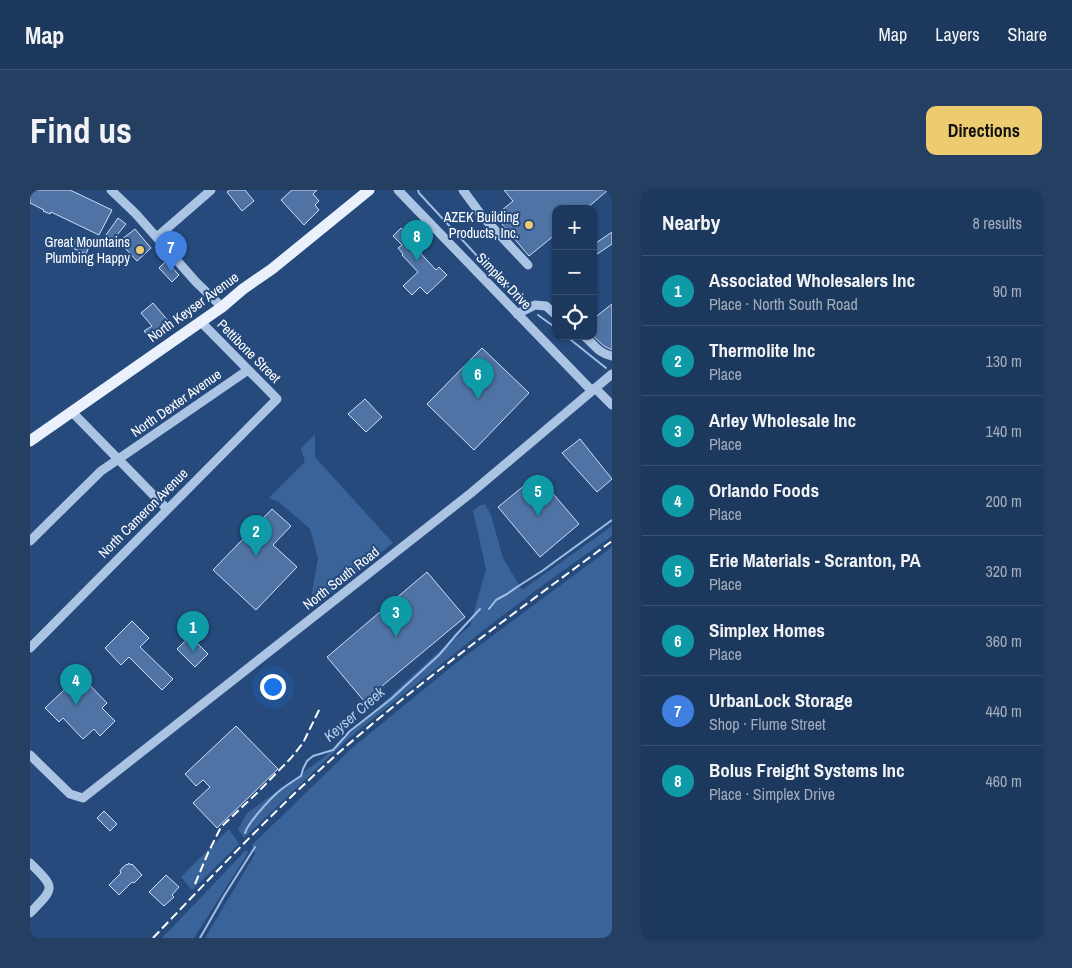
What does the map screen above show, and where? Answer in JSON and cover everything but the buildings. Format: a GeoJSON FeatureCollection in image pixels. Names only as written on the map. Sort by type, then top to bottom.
{"type":"FeatureCollection","features":[{"type":"Feature","properties":{"kind":"main road","name":"North Keyser Avenue"},"geometry":{"type":"LineString","coordinates":[[30,442],[222,307],[369,190]]}},
{"type":"Feature","properties":{"kind":"street"},"geometry":{"type":"LineString","coordinates":[[111,190],[136,214],[196,282],[222,307]]}},
{"type":"Feature","properties":{"kind":"street"},"geometry":{"type":"LineString","coordinates":[[157,237],[211,190]]}},
{"type":"Feature","properties":{"kind":"street","name":"Simplex Drive"},"geometry":{"type":"LineString","coordinates":[[398,190],[517,314],[593,390],[612,405]]}},
{"type":"Feature","properties":{"kind":"street"},"geometry":{"type":"LineString","coordinates":[[463,190],[482,216],[528,265]]}},
{"type":"Feature","properties":{"kind":"street"},"geometry":{"type":"LineString","coordinates":[[517,314],[536,305],[546,306],[552,311]]}},
{"type":"Feature","properties":{"kind":"street","name":"Pettibone Street"},"geometry":{"type":"LineString","coordinates":[[201,322],[277,399]]}},
{"type":"Feature","properties":{"kind":"street"},"geometry":{"type":"LineString","coordinates":[[588,340],[599,351],[605,355],[612,356]]}},
{"type":"Feature","properties":{"kind":"street","name":"North Dexter Avenue"},"geometry":{"type":"LineString","coordinates":[[30,541],[101,472],[248,370]]}},
{"type":"Feature","properties":{"kind":"street","name":"North South Road"},"geometry":{"type":"LineString","coordinates":[[37,762],[70,794],[83,798],[471,493],[612,374]]}},
{"type":"Feature","properties":{"kind":"street","name":"North Cameron Avenue"},"geometry":{"type":"LineString","coordinates":[[30,648],[277,399]]}},
{"type":"Feature","properties":{"kind":"street"},"geometry":{"type":"LineString","coordinates":[[72,412],[167,509]]}},
{"type":"Feature","properties":{"kind":"street"},"geometry":{"type":"LineString","coordinates":[[30,755],[37,762],[30,769]]}},
{"type":"Feature","properties":{"kind":"street"},"geometry":{"type":"LineString","coordinates":[[30,863],[47,880],[49,890],[47,895],[30,913]]}},
{"type":"Feature","properties":{"kind":"shaded area"},"geometry":{"type":"Polygon","coordinates":[[[315,435],[315,457],[393,543],[320,602],[312,593],[318,558],[310,529],[279,502],[269,498],[305,462],[301,448],[315,435]]]}},
{"type":"Feature","properties":{"kind":"shaded area"},"geometry":{"type":"Polygon","coordinates":[[[485,504],[491,515],[503,558],[522,590],[612,526],[612,536],[494,622],[349,738],[244,838],[238,829],[247,813],[323,758],[434,656],[470,626],[486,569],[473,511],[485,504]]]}},
{"type":"Feature","properties":{"kind":"shaded area"},"geometry":{"type":"Polygon","coordinates":[[[612,547],[612,938],[205,938],[255,854],[252,845],[352,748],[456,663],[612,547]]]}},
{"type":"Feature","properties":{"kind":"shaded area"},"geometry":{"type":"Polygon","coordinates":[[[229,829],[239,844],[192,890],[181,877],[229,829]]]}},
{"type":"Feature","properties":{"kind":"shaded area"},"geometry":{"type":"Polygon","coordinates":[[[246,850],[248,853],[194,938],[162,938],[246,850]]]}},
{"type":"Feature","properties":{"kind":"waterway","name":"Keyser Creek"},"geometry":{"type":"LineString","coordinates":[[418,190],[491,271],[525,302]]}},
{"type":"Feature","properties":{"kind":"waterway","name":"Keyser Creek"},"geometry":{"type":"LineString","coordinates":[[538,315],[552,325]]}},
{"type":"Feature","properties":{"kind":"waterway","name":"Keyser Creek"},"geometry":{"type":"LineString","coordinates":[[571,340],[606,368]]}},
{"type":"Feature","properties":{"kind":"waterway","name":"Keyser Creek"},"geometry":{"type":"LineString","coordinates":[[489,609],[496,600],[542,571],[612,520]]}},
{"type":"Feature","properties":{"kind":"waterway","name":"Keyser Creek"},"geometry":{"type":"LineString","coordinates":[[245,833],[254,818],[269,800],[301,776],[307,761],[313,756],[333,750],[350,731],[391,699],[439,655],[480,609]]}},
{"type":"Feature","properties":{"kind":"waterway","name":"Keyser Creek"},"geometry":{"type":"LineString","coordinates":[[200,938],[255,847]]}},
{"type":"Feature","properties":{"kind":"railway"},"geometry":{"type":"LineString","coordinates":[[153,938],[270,818],[343,749],[442,668],[612,541]]}},
{"type":"Feature","properties":{"kind":"railway"},"geometry":{"type":"LineString","coordinates":[[195,884],[221,827],[291,758],[303,743],[320,708]]}},
{"type":"Feature","properties":{"kind":"place","name":"AZEK Building Products, Inc."},"geometry":{"type":"Point","coordinates":[529,225]}},
{"type":"Feature","properties":{"kind":"place","name":"Great Mountains Plumbing Happy"},"geometry":{"type":"Point","coordinates":[140,250]}},
{"type":"Feature","properties":{"kind":"place","name":"Bolus Freight Systems Inc"},"geometry":{"type":"Point","coordinates":[417,261]}},
{"type":"Feature","properties":{"kind":"place","name":"UrbanLock Storage"},"geometry":{"type":"Point","coordinates":[171,272]}},
{"type":"Feature","properties":{"kind":"place","name":"Simplex Homes"},"geometry":{"type":"Point","coordinates":[478,399]}},
{"type":"Feature","properties":{"kind":"place","name":"Erie Materials - Scranton, PA"},"geometry":{"type":"Point","coordinates":[538,516]}},
{"type":"Feature","properties":{"kind":"place","name":"Thermolite Inc"},"geometry":{"type":"Point","coordinates":[256,556]}},
{"type":"Feature","properties":{"kind":"place","name":"Arley Wholesale Inc"},"geometry":{"type":"Point","coordinates":[396,637]}},
{"type":"Feature","properties":{"kind":"place","name":"Associated Wholesalers Inc"},"geometry":{"type":"Point","coordinates":[193,652]}},
{"type":"Feature","properties":{"kind":"place","name":"Orlando Foods"},"geometry":{"type":"Point","coordinates":[76,705]}}]}
